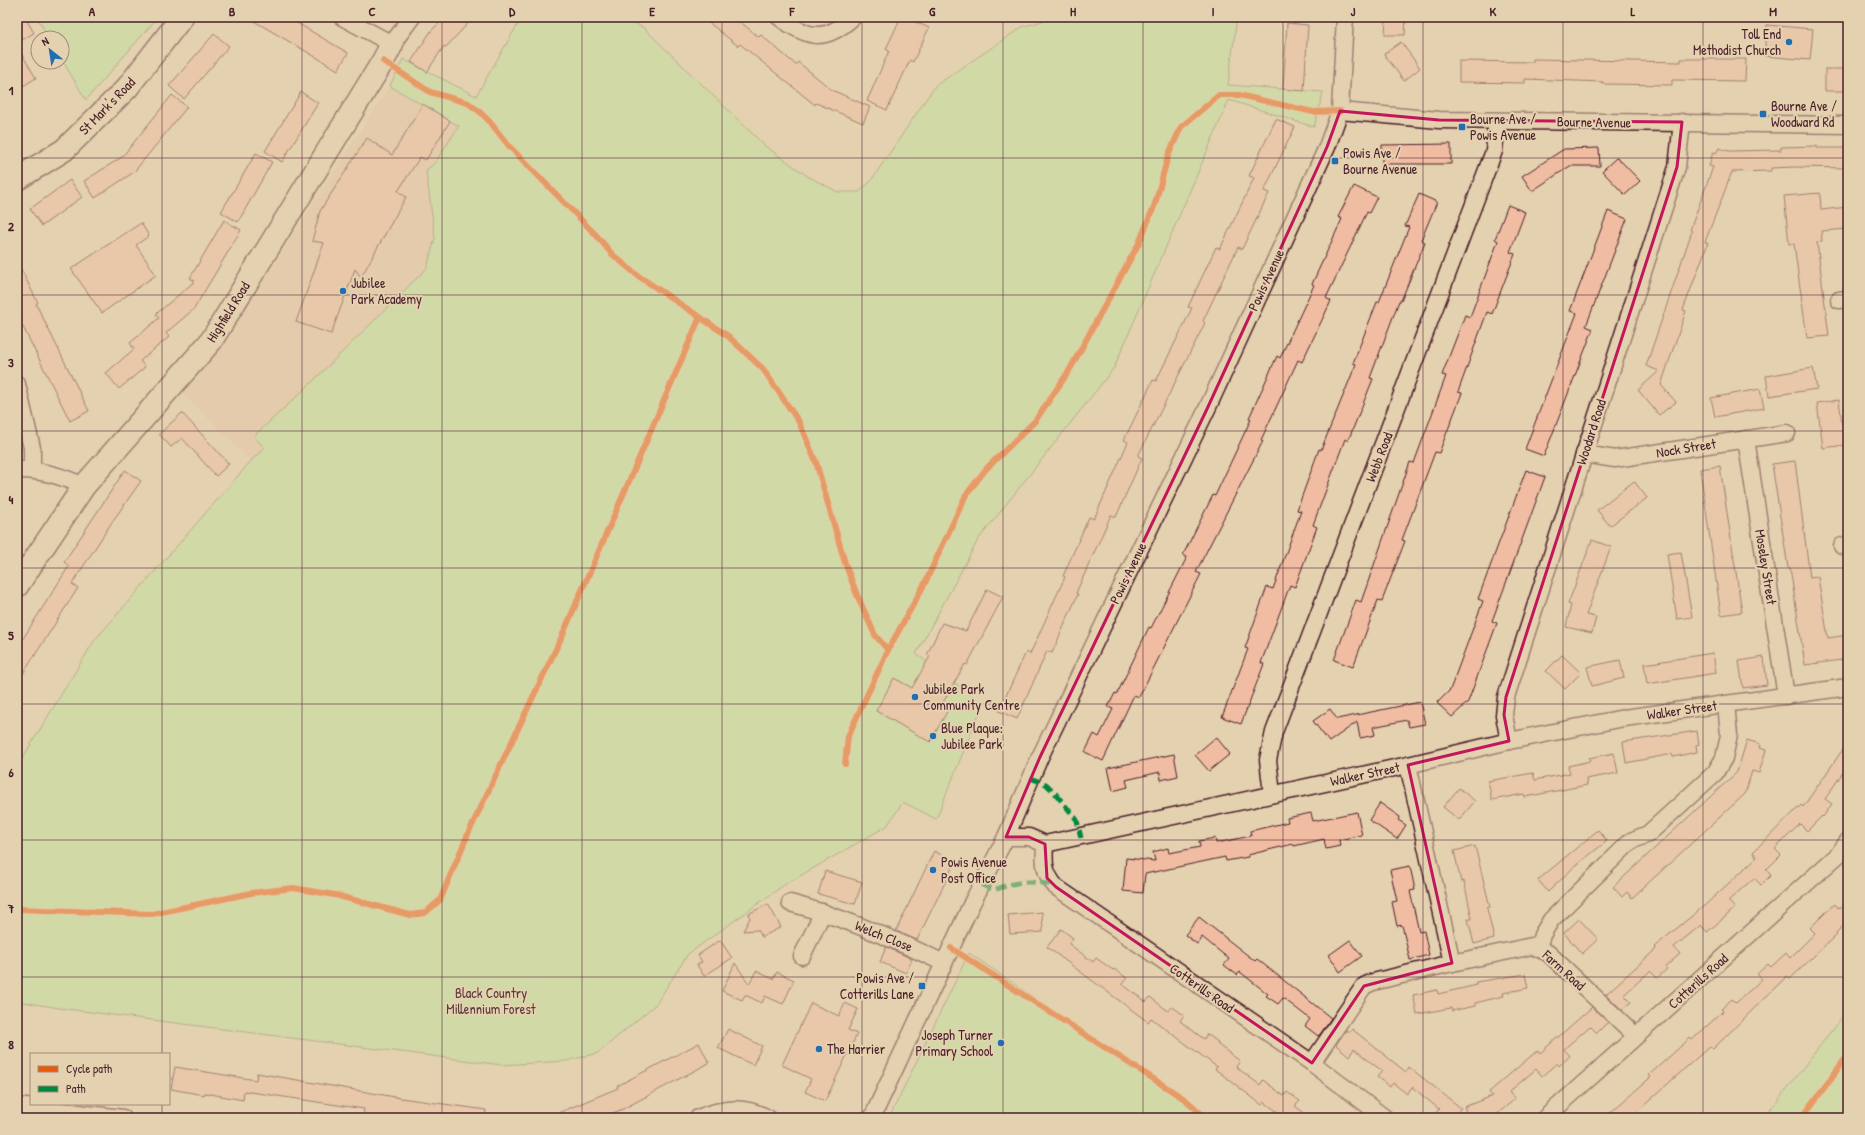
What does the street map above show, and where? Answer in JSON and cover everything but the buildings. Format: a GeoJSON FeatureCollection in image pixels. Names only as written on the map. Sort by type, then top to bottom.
{"type":"FeatureCollection","features":[{"type":"Feature","properties":{"kind":"street","name":"St Mark's Road"},"geometry":{"type":"LineString","coordinates":[[17,179],[64,150],[127,88],[182,17]]}},
{"type":"Feature","properties":{"kind":"street"},"geometry":{"type":"LineString","coordinates":[[342,17],[392,44]]}},
{"type":"Feature","properties":{"kind":"street","name":"Highfield Road"},"geometry":{"type":"LineString","coordinates":[[17,586],[84,486],[211,341],[392,44],[412,17]]}},
{"type":"Feature","properties":{"kind":"street"},"geometry":{"type":"LineString","coordinates":[[779,17],[794,28],[811,36],[828,34],[846,24],[853,17]]}},
{"type":"Feature","properties":{"kind":"street","name":"Powis Avenue"},"geometry":{"type":"LineString","coordinates":[[872,1118],[944,963],[1006,837],[1040,757],[1207,409],[1327,147],[1340,111],[1345,17]]}},
{"type":"Feature","properties":{"kind":"street","name":"Bourne Avenue"},"geometry":{"type":"LineString","coordinates":[[1340,111],[1439,120],[1848,125]]}},
{"type":"Feature","properties":{"kind":"street","name":"Webb Road"},"geometry":{"type":"LineString","coordinates":[[1272,794],[1268,760],[1274,732],[1494,151],[1497,121]]}},
{"type":"Feature","properties":{"kind":"street","name":"Woodard Road"},"geometry":{"type":"LineString","coordinates":[[1509,741],[1504,715],[1506,697],[1678,163],[1682,122]]}},
{"type":"Feature","properties":{"kind":"street"},"geometry":{"type":"LineString","coordinates":[[17,384],[32,448],[24,469],[67,478],[84,486]]}},
{"type":"Feature","properties":{"kind":"street","name":"Nock Street"},"geometry":{"type":"LineString","coordinates":[[1584,454],[1615,459],[1787,433]]}},
{"type":"Feature","properties":{"kind":"street","name":"Moseley Street"},"geometry":{"type":"LineString","coordinates":[[1746,439],[1786,696]]}},
{"type":"Feature","properties":{"kind":"street","name":"Walker Street"},"geometry":{"type":"LineString","coordinates":[[1045,844],[1408,765],[1509,741],[1624,718],[1848,686]]}},
{"type":"Feature","properties":{"kind":"street","name":"Walker Street"},"geometry":{"type":"LineString","coordinates":[[1538,948],[1542,935],[1551,920],[1631,841],[1648,834],[1715,773],[1724,758],[1729,735],[1726,704]]}},
{"type":"Feature","properties":{"kind":"street"},"geometry":{"type":"LineString","coordinates":[[1408,765],[1452,963]]}},
{"type":"Feature","properties":{"kind":"street"},"geometry":{"type":"LineString","coordinates":[[1006,837],[1029,837],[1045,844]]}},
{"type":"Feature","properties":{"kind":"street","name":"Cotterills Road"},"geometry":{"type":"LineString","coordinates":[[1545,1118],[1838,855],[1848,841]]}},
{"type":"Feature","properties":{"kind":"street","name":"Cotterills Road"},"geometry":{"type":"LineString","coordinates":[[1045,844],[1044,864],[1047,878],[1056,887],[1312,1063],[1385,1118]]}},
{"type":"Feature","properties":{"kind":"street","name":"Welch Close"},"geometry":{"type":"LineString","coordinates":[[790,903],[823,912],[902,943],[944,963]]}},
{"type":"Feature","properties":{"kind":"street"},"geometry":{"type":"LineString","coordinates":[[802,956],[823,912]]}},
{"type":"Feature","properties":{"kind":"street","name":"Farm Road"},"geometry":{"type":"LineString","coordinates":[[1312,1063],[1364,986],[1374,982],[1452,963],[1532,946],[1548,953],[1636,1036]]}},
{"type":"Feature","properties":{"kind":"street"},"geometry":{"type":"LineString","coordinates":[[17,1106],[123,1118]]}},
{"type":"Feature","properties":{"kind":"street"},"geometry":{"type":"LineString","coordinates":[[698,1118],[738,1108],[756,1112],[768,1118]]}},
{"type":"Feature","properties":{"kind":"highlighted area"},"geometry":{"type":"Polygon","coordinates":[[[1340,111],[1439,120],[1682,122],[1677,167],[1506,697],[1504,715],[1509,741],[1408,765],[1452,963],[1364,986],[1312,1063],[1056,887],[1047,878],[1045,844],[1029,837],[1006,837],[1040,757],[1207,409],[1327,147],[1340,111]]]}},
{"type":"Feature","properties":{"kind":"shaded area","name":"Jubilee Park Academy"},"geometry":{"type":"Polygon","coordinates":[[[390,86],[459,126],[457,265],[251,461],[181,391],[218,350],[390,86]]]}},
{"type":"Feature","properties":{"kind":"green space"},"geometry":{"type":"Polygon","coordinates":[[[37,17],[157,18],[86,100],[68,70],[70,70],[70,30],[44,30],[37,17]]]}},
{"type":"Feature","properties":{"kind":"green space","name":"Black Country Millennium Forest"},"geometry":{"type":"Polygon","coordinates":[[[522,17],[623,17],[644,28],[765,146],[809,177],[838,192],[859,192],[870,182],[935,86],[1022,27],[1056,17],[1237,17],[1228,85],[1323,92],[1314,127],[1229,100],[1114,368],[978,540],[916,654],[983,704],[936,819],[903,802],[887,826],[784,885],[688,954],[656,1004],[598,1053],[566,1061],[502,1065],[59,1008],[17,1001],[17,767],[94,641],[264,448],[254,436],[307,387],[427,268],[435,238],[426,170],[434,164],[459,126],[390,86],[403,59],[476,96],[522,17]]]}},
{"type":"Feature","properties":{"kind":"green space","name":"Joseph Turner Primary School"},"geometry":{"type":"Polygon","coordinates":[[[969,953],[1210,1118],[889,1118],[969,953]]]}},
{"type":"Feature","properties":{"kind":"green space"},"geometry":{"type":"Polygon","coordinates":[[[1848,1009],[1848,1118],[1761,1118],[1777,1102],[1848,1009]]]}},
{"type":"Feature","properties":{"kind":"marked path"},"geometry":{"type":"LineString","coordinates":[[1030,778],[1046,784],[1055,793],[1077,820],[1081,838]]}},
{"type":"Feature","properties":{"kind":"marked path"},"geometry":{"type":"LineString","coordinates":[[982,885],[994,890],[1023,882],[1037,882],[1054,885]]}},
{"type":"Feature","properties":{"kind":"cycle path"},"geometry":{"type":"LineString","coordinates":[[383,61],[430,92],[468,103],[479,111],[509,146],[597,236],[612,254],[637,275],[728,336],[763,369],[799,422],[816,462],[845,563],[857,595],[875,635],[888,650]]}},
{"type":"Feature","properties":{"kind":"cycle path"},"geometry":{"type":"LineString","coordinates":[[845,764],[848,736],[888,650],[925,583],[966,495],[986,469],[1035,421],[1069,371],[1139,243],[1155,204],[1168,156],[1181,127],[1219,95],[1239,95],[1313,112],[1340,111]]}},
{"type":"Feature","properties":{"kind":"cycle path"},"geometry":{"type":"LineString","coordinates":[[17,909],[152,914],[251,893],[293,888],[335,895],[410,915],[425,913],[440,900],[468,834],[563,634],[700,317]]}},
{"type":"Feature","properties":{"kind":"cycle path"},"geometry":{"type":"LineString","coordinates":[[951,948],[1186,1100],[1206,1118]]}},
{"type":"Feature","properties":{"kind":"cycle path"},"geometry":{"type":"LineString","coordinates":[[1802,1118],[1848,1055]]}},
{"type":"Feature","properties":{"kind":"place","name":"Toll End Methodist Church"},"geometry":{"type":"Point","coordinates":[1789,42]}},
{"type":"Feature","properties":{"kind":"place","name":"Bourne Ave / Woodward Rd"},"geometry":{"type":"Point","coordinates":[1763,114]}},
{"type":"Feature","properties":{"kind":"place","name":"Bourne Ave / Powis Avenue"},"geometry":{"type":"Point","coordinates":[1462,127]}},
{"type":"Feature","properties":{"kind":"place","name":"Powis Ave / Bourne Avenue"},"geometry":{"type":"Point","coordinates":[1335,161]}},
{"type":"Feature","properties":{"kind":"place","name":"Jubilee Park Academy"},"geometry":{"type":"Point","coordinates":[343,291]}},
{"type":"Feature","properties":{"kind":"place","name":"Jubilee Park Community Centre"},"geometry":{"type":"Point","coordinates":[915,697]}},
{"type":"Feature","properties":{"kind":"place","name":"Blue Plaque: Jubilee Park"},"geometry":{"type":"Point","coordinates":[933,736]}},
{"type":"Feature","properties":{"kind":"place","name":"Powis Avenue Post Office"},"geometry":{"type":"Point","coordinates":[933,870]}},
{"type":"Feature","properties":{"kind":"place","name":"Powis Ave / Cotterills Lane"},"geometry":{"type":"Point","coordinates":[922,986]}},
{"type":"Feature","properties":{"kind":"place","name":"Joseph Turner Primary School"},"geometry":{"type":"Point","coordinates":[1001,1043]}},
{"type":"Feature","properties":{"kind":"place","name":"The Harrier"},"geometry":{"type":"Point","coordinates":[819,1049]}}]}
